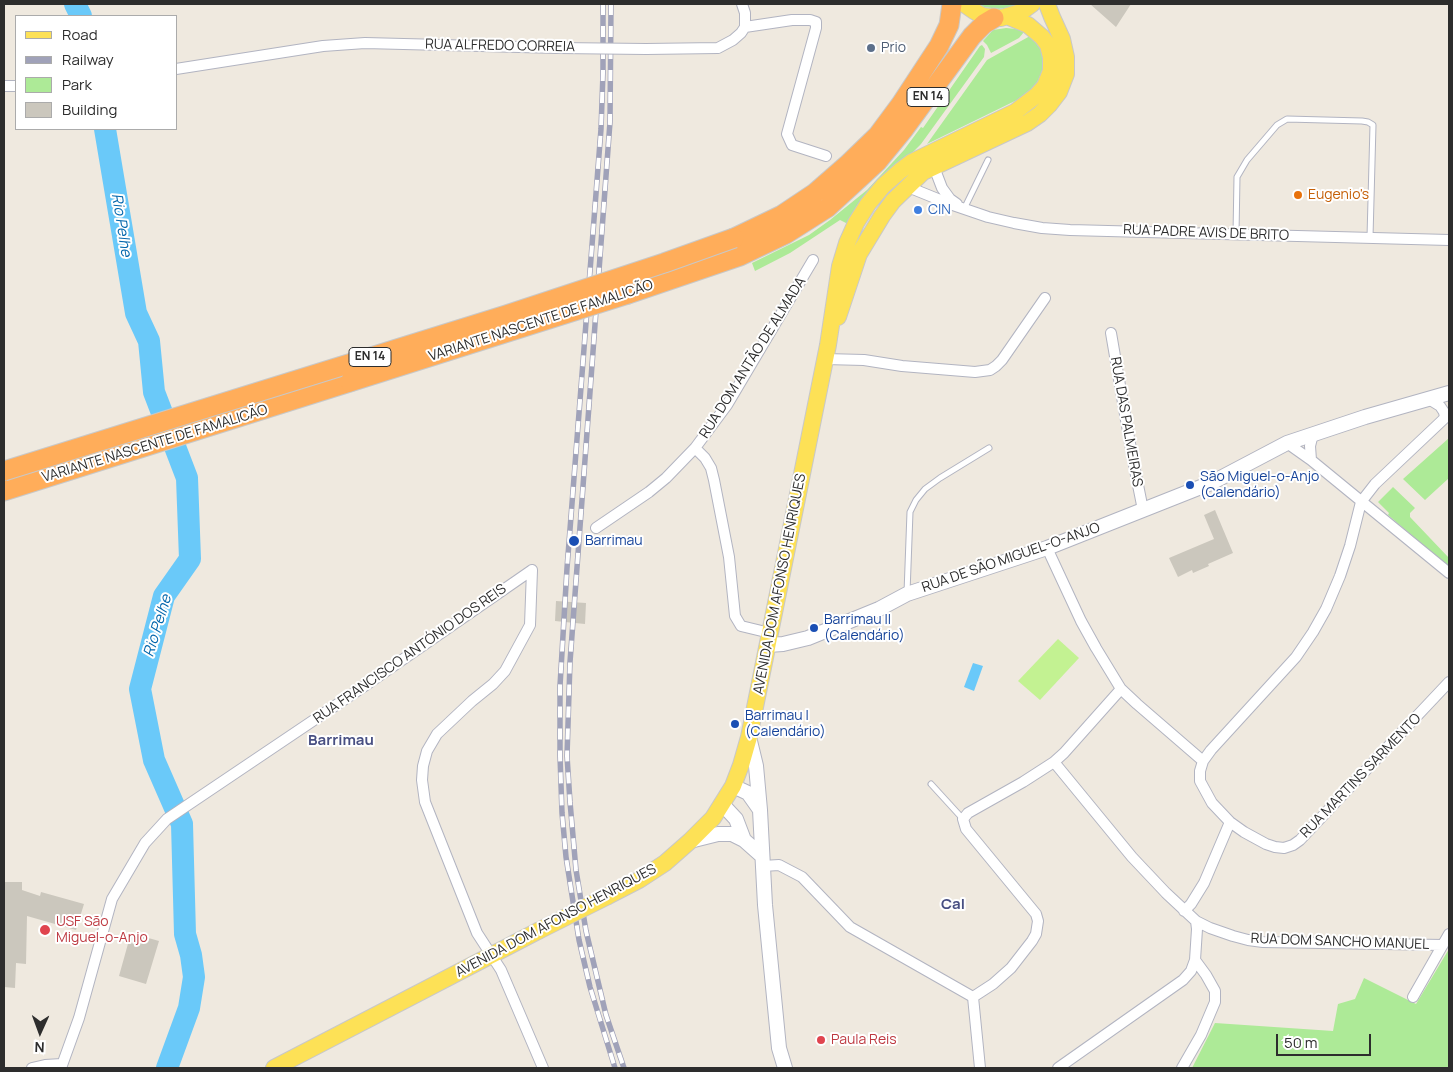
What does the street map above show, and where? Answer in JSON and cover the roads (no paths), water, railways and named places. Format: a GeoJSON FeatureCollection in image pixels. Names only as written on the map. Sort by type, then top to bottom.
{"type":"FeatureCollection","features":[{"type":"Feature","properties":{"kind":"highway","name":"VARIANTE NASCENTE DE FAMALICÃO"},"geometry":{"type":"LineString","coordinates":[[4,471],[664,263],[734,238],[782,215],[815,192],[848,165],[878,135],[939,46],[948,25],[952,4]]}},
{"type":"Feature","properties":{"kind":"highway","name":"VARIANTE NASCENTE DE FAMALICÃO"},"geometry":{"type":"LineString","coordinates":[[4,491],[218,425],[740,256],[786,234],[827,208],[862,177],[904,129],[972,36],[1001,17]]}},
{"type":"Feature","properties":{"kind":"main road","name":"AVENIDA DOM AFONSO HENRIQUES"},"geometry":{"type":"LineString","coordinates":[[826,352],[859,254],[893,201],[908,187],[923,167],[1015,112],[1037,95],[1045,86],[1051,71],[1051,57],[1048,45],[1028,25],[1001,17],[984,16],[964,4]]}},
{"type":"Feature","properties":{"kind":"main road","name":"EN 14"},"geometry":{"type":"LineString","coordinates":[[1001,17],[1021,12],[1032,4]]}},
{"type":"Feature","properties":{"kind":"main road","name":"AVENIDA DOM AFONSO HENRIQUES"},"geometry":{"type":"LineString","coordinates":[[274,1068],[492,954],[639,880],[665,863],[713,818],[733,786],[749,738],[826,352],[840,266],[856,223],[868,204],[883,186],[900,171],[952,159],[1027,123],[1049,105],[1059,92],[1066,74],[1066,57],[1062,39],[1047,4]]}},
{"type":"Feature","properties":{"kind":"street"},"geometry":{"type":"LineString","coordinates":[[742,4],[745,13],[745,27],[792,20],[816,22],[816,28],[787,134],[792,145],[826,156]]}},
{"type":"Feature","properties":{"kind":"street","name":"RUA ALFREDO CORREIA"},"geometry":{"type":"LineString","coordinates":[[178,69],[323,46],[365,43],[558,48],[718,48],[733,40],[745,27]]}},
{"type":"Feature","properties":{"kind":"street","name":"RUA PADRE AVIS DE BRITO"},"geometry":{"type":"LineString","coordinates":[[923,167],[950,199],[964,209]]}},
{"type":"Feature","properties":{"kind":"street","name":"RUA PADRE AVIS DE BRITO"},"geometry":{"type":"LineString","coordinates":[[908,187],[932,198],[1008,222],[1049,228],[1449,240]]}},
{"type":"Feature","properties":{"kind":"street","name":"RUA DOM ANTÃO DE ALMADA"},"geometry":{"type":"LineString","coordinates":[[596,528],[655,487],[695,448],[727,405],[814,260]]}},
{"type":"Feature","properties":{"kind":"street"},"geometry":{"type":"LineString","coordinates":[[826,352],[902,366],[974,372],[990,370],[1002,360],[1045,298]]}},
{"type":"Feature","properties":{"kind":"street","name":"RUA DAS PALMEIRAS"},"geometry":{"type":"LineString","coordinates":[[1111,332],[1143,510]]}},
{"type":"Feature","properties":{"kind":"street","name":"RUA DE SÃO MIGUEL-O-ANJO"},"geometry":{"type":"LineString","coordinates":[[769,639],[783,644],[816,635],[879,609],[907,594],[1047,548],[1143,510],[1211,482],[1286,443],[1427,398],[1449,393]]}},
{"type":"Feature","properties":{"kind":"street"},"geometry":{"type":"LineString","coordinates":[[1047,548],[1085,628],[1121,689],[1203,761],[1296,656],[1313,632],[1326,609],[1340,576],[1361,502],[1375,484],[1447,416],[1440,406],[1427,398]]}},
{"type":"Feature","properties":{"kind":"street"},"geometry":{"type":"LineString","coordinates":[[1311,460],[1310,446],[1312,438],[1317,432]]}},
{"type":"Feature","properties":{"kind":"street"},"geometry":{"type":"LineString","coordinates":[[1286,443],[1311,460],[1449,573]]}},
{"type":"Feature","properties":{"kind":"street"},"geometry":{"type":"LineString","coordinates":[[695,448],[712,468],[729,557],[735,616],[741,626],[769,639]]}},
{"type":"Feature","properties":{"kind":"street","name":"RUA FRANCISCO ANTÓNIO DOS REIS"},"geometry":{"type":"LineString","coordinates":[[61,1066],[78,1018],[112,899],[145,843],[167,819],[532,570],[530,625],[505,671],[437,734],[427,751],[423,766],[422,780],[425,802],[477,933],[492,954]]}},
{"type":"Feature","properties":{"kind":"street","name":"RUA MARTINS SARMENTO"},"geometry":{"type":"LineString","coordinates":[[1203,761],[1200,770],[1200,781],[1212,803],[1230,822],[1244,832],[1266,844],[1284,848],[1300,840],[1449,682]]}},
{"type":"Feature","properties":{"kind":"street"},"geometry":{"type":"LineString","coordinates":[[973,997],[993,984],[1010,968],[1032,942],[1038,928],[1038,921],[1036,914],[966,829],[963,819],[968,812],[1023,782],[1054,762],[1121,689]]}},
{"type":"Feature","properties":{"kind":"street"},"geometry":{"type":"LineString","coordinates":[[749,738],[756,760],[765,905],[779,1048],[785,1068]]}},
{"type":"Feature","properties":{"kind":"street","name":"RUA DOM SANCHO MANUEL"},"geometry":{"type":"LineString","coordinates":[[1054,762],[1132,856],[1184,911],[1196,921],[1210,928],[1248,940],[1263,942],[1443,945]]}},
{"type":"Feature","properties":{"kind":"street"},"geometry":{"type":"LineString","coordinates":[[733,786],[748,793],[760,810]]}},
{"type":"Feature","properties":{"kind":"street"},"geometry":{"type":"LineString","coordinates":[[722,804],[736,819],[744,840],[763,861],[779,865],[802,877],[850,927],[973,997]]}},
{"type":"Feature","properties":{"kind":"street"},"geometry":{"type":"LineString","coordinates":[[1184,911],[1191,904],[1204,882],[1230,822]]}},
{"type":"Feature","properties":{"kind":"street"},"geometry":{"type":"LineString","coordinates":[[690,841],[718,834],[732,834],[744,840]]}},
{"type":"Feature","properties":{"kind":"street"},"geometry":{"type":"LineString","coordinates":[[1058,1068],[1183,980],[1195,960],[1196,921]]}},
{"type":"Feature","properties":{"kind":"street"},"geometry":{"type":"LineString","coordinates":[[1413,997],[1449,934]]}},
{"type":"Feature","properties":{"kind":"street"},"geometry":{"type":"LineString","coordinates":[[492,954],[501,970],[544,1068]]}},
{"type":"Feature","properties":{"kind":"street"},"geometry":{"type":"LineString","coordinates":[[1182,1068],[1201,1035],[1215,1002],[1215,991],[1195,960]]}},
{"type":"Feature","properties":{"kind":"street"},"geometry":{"type":"LineString","coordinates":[[973,997],[980,1068]]}},
{"type":"Feature","properties":{"kind":"street"},"geometry":{"type":"LineString","coordinates":[[32,1068],[45,1065],[61,1066]]}},
{"type":"Feature","properties":{"kind":"lane"},"geometry":{"type":"LineString","coordinates":[[1236,234],[1237,177],[1247,160],[1277,124],[1287,119],[1362,121],[1371,123],[1374,128],[1370,238]]}},
{"type":"Feature","properties":{"kind":"lane"},"geometry":{"type":"LineString","coordinates":[[964,209],[988,160]]}},
{"type":"Feature","properties":{"kind":"lane"},"geometry":{"type":"LineString","coordinates":[[907,594],[910,512],[916,500],[940,478],[989,448]]}},
{"type":"Feature","properties":{"kind":"lane"},"geometry":{"type":"LineString","coordinates":[[931,784],[963,819]]}},
{"type":"Feature","properties":{"kind":"water"},"geometry":{"type":"Polygon","coordinates":[[[973,663],[983,666],[974,691],[964,687],[973,663]]]}},
{"type":"Feature","properties":{"kind":"waterway","name":"Rio Pelhe"},"geometry":{"type":"LineString","coordinates":[[75,4],[80,15]]}},
{"type":"Feature","properties":{"kind":"waterway","name":"Rio Pelhe"},"geometry":{"type":"LineString","coordinates":[[105,130],[136,313],[149,341],[154,392],[187,478],[190,559],[164,596],[140,689],[154,760],[182,824],[185,934],[191,955],[194,977],[189,1008],[167,1068]]}},
{"type":"Feature","properties":{"kind":"railway"},"geometry":{"type":"LineString","coordinates":[[603,4],[601,129],[567,568],[560,686],[560,756],[566,857],[579,940],[590,987],[615,1068]]}},
{"type":"Feature","properties":{"kind":"railway"},"geometry":{"type":"LineString","coordinates":[[611,4],[610,122],[570,662],[567,756],[576,870],[586,931],[606,1015],[624,1068]]}},
{"type":"Feature","properties":{"kind":"place","name":"Prio"},"geometry":{"type":"Point","coordinates":[871,48]}},
{"type":"Feature","properties":{"kind":"place","name":"Eugenio's"},"geometry":{"type":"Point","coordinates":[1298,195]}},
{"type":"Feature","properties":{"kind":"place","name":"CIN"},"geometry":{"type":"Point","coordinates":[918,210]}},
{"type":"Feature","properties":{"kind":"place","name":"São Miguel-o-Anjo (Calendário)"},"geometry":{"type":"Point","coordinates":[1190,485]}},
{"type":"Feature","properties":{"kind":"place","name":"Barrimau"},"geometry":{"type":"Point","coordinates":[574,541]}},
{"type":"Feature","properties":{"kind":"place","name":"Barrimau II (Calendário)"},"geometry":{"type":"Point","coordinates":[814,628]}},
{"type":"Feature","properties":{"kind":"place","name":"Barrimau I (Calendário)"},"geometry":{"type":"Point","coordinates":[735,724]}},
{"type":"Feature","properties":{"kind":"place","name":"USF São Miguel-o-Anjo"},"geometry":{"type":"Point","coordinates":[45,930]}},
{"type":"Feature","properties":{"kind":"place","name":"Paula Reis"},"geometry":{"type":"Point","coordinates":[821,1040]}},
{"type":"Feature","properties":{"kind":"district","name":"Barrimau"},"geometry":{"type":"Point","coordinates":[341,741]}},
{"type":"Feature","properties":{"kind":"district","name":"Cal"},"geometry":{"type":"Point","coordinates":[953,905]}}]}
